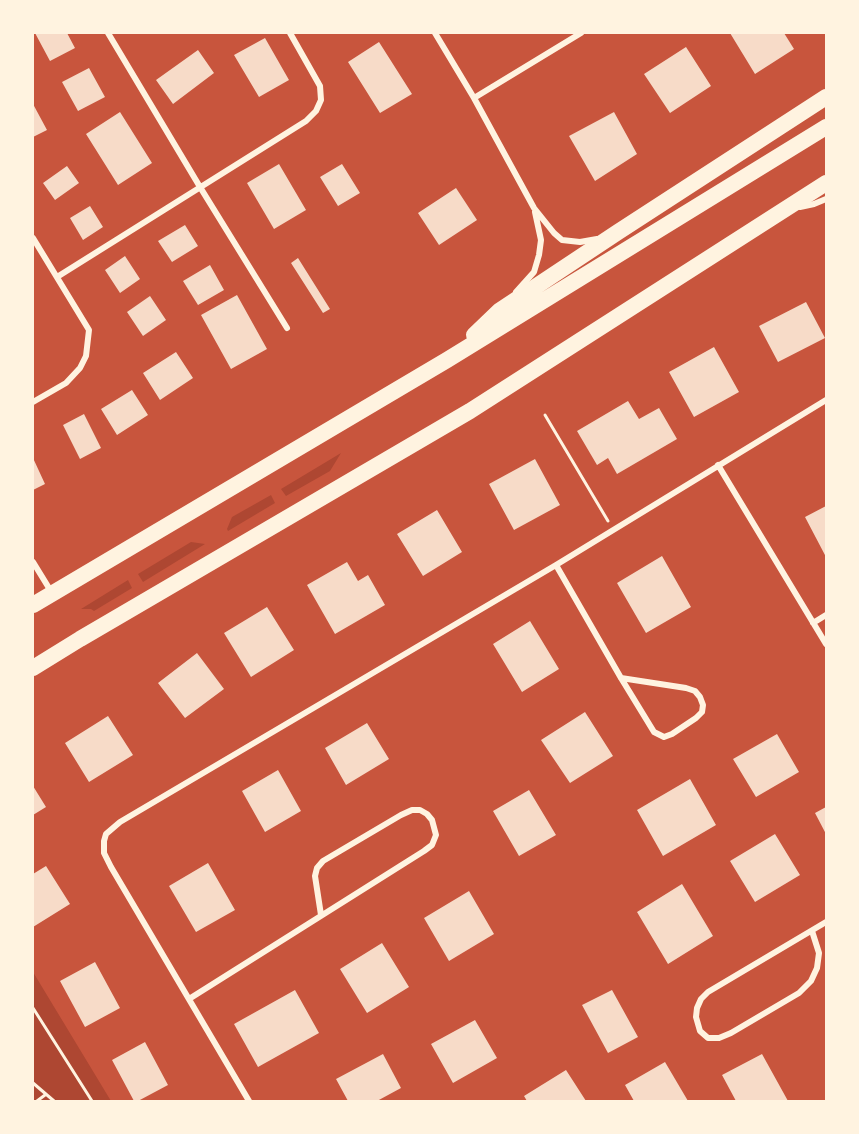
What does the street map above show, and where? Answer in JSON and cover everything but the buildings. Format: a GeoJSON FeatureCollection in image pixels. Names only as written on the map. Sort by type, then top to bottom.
{"type":"FeatureCollection","features":[{"type":"Feature","properties":{"kind":"highway"},"geometry":{"type":"LineString","coordinates":[[447,360],[499,311],[826,98]]}},
{"type":"Feature","properties":{"kind":"highway"},"geometry":{"type":"LineString","coordinates":[[33,605],[447,360],[826,127]]}},
{"type":"Feature","properties":{"kind":"highway"},"geometry":{"type":"LineString","coordinates":[[33,668],[470,411],[826,183]]}},
{"type":"Feature","properties":{"kind":"street"},"geometry":{"type":"LineString","coordinates":[[108,33],[287,328]]}},
{"type":"Feature","properties":{"kind":"street"},"geometry":{"type":"LineString","coordinates":[[57,277],[306,121],[316,111],[321,100],[320,86],[290,33]]}},
{"type":"Feature","properties":{"kind":"street"},"geometry":{"type":"LineString","coordinates":[[435,33],[474,98],[534,208],[554,233],[562,240],[580,242],[618,232]]}},
{"type":"Feature","properties":{"kind":"street"},"geometry":{"type":"LineString","coordinates":[[474,98],[580,33]]}},
{"type":"Feature","properties":{"kind":"street"},"geometry":{"type":"LineString","coordinates":[[781,211],[826,199]]}},
{"type":"Feature","properties":{"kind":"street"},"geometry":{"type":"LineString","coordinates":[[499,311],[534,272],[541,240],[534,208]]}},
{"type":"Feature","properties":{"kind":"street"},"geometry":{"type":"LineString","coordinates":[[33,238],[88,330],[86,356],[80,368],[66,383],[33,402]]}},
{"type":"Feature","properties":{"kind":"street"},"geometry":{"type":"LineString","coordinates":[[249,1101],[111,867],[104,853],[106,834],[120,822],[556,565],[826,400]]}},
{"type":"Feature","properties":{"kind":"street"},"geometry":{"type":"LineString","coordinates":[[718,465],[826,644]]}},
{"type":"Feature","properties":{"kind":"street"},"geometry":{"type":"LineString","coordinates":[[33,562],[52,593]]}},
{"type":"Feature","properties":{"kind":"street"},"geometry":{"type":"LineString","coordinates":[[556,565],[621,678],[654,732],[664,737],[672,734],[702,712],[703,705],[700,697],[694,691],[621,678]]}},
{"type":"Feature","properties":{"kind":"street"},"geometry":{"type":"LineString","coordinates":[[813,622],[826,615]]}},
{"type":"Feature","properties":{"kind":"street"},"geometry":{"type":"LineString","coordinates":[[189,999],[432,845],[436,835],[432,820],[427,814],[420,810],[412,810],[323,861],[317,868],[315,876],[321,915]]}},
{"type":"Feature","properties":{"kind":"street"},"geometry":{"type":"LineString","coordinates":[[812,931],[819,953],[817,968],[811,981],[799,993],[719,1038],[708,1038],[700,1031],[696,1017],[697,1008],[708,992],[826,922]]}},
{"type":"Feature","properties":{"kind":"path"},"geometry":{"type":"LineString","coordinates":[[545,415],[614,530]]}},
{"type":"Feature","properties":{"kind":"path"},"geometry":{"type":"LineString","coordinates":[[33,1008],[92,1101]]}},
{"type":"Feature","properties":{"kind":"path"},"geometry":{"type":"LineString","coordinates":[[33,1083],[54,1101]]}},
{"type":"Feature","properties":{"kind":"path"},"geometry":{"type":"LineString","coordinates":[[37,1101],[45,1095]]}},
{"type":"Feature","properties":{"kind":"shaded area"},"geometry":{"type":"Polygon","coordinates":[[[341,453],[330,471],[286,496],[281,489],[341,453]]]}},
{"type":"Feature","properties":{"kind":"shaded area"},"geometry":{"type":"Polygon","coordinates":[[[271,495],[275,503],[228,531],[232,517],[271,495]]]}},
{"type":"Feature","properties":{"kind":"shaded area"},"geometry":{"type":"Polygon","coordinates":[[[191,542],[205,544],[143,582],[138,574],[191,542]]]}},
{"type":"Feature","properties":{"kind":"shaded area"},"geometry":{"type":"Polygon","coordinates":[[[128,580],[132,588],[94,611],[81,609],[128,580]]]}},
{"type":"Feature","properties":{"kind":"shaded area"},"geometry":{"type":"Polygon","coordinates":[[[33,972],[111,1101],[33,1101],[33,972]]]}}]}
